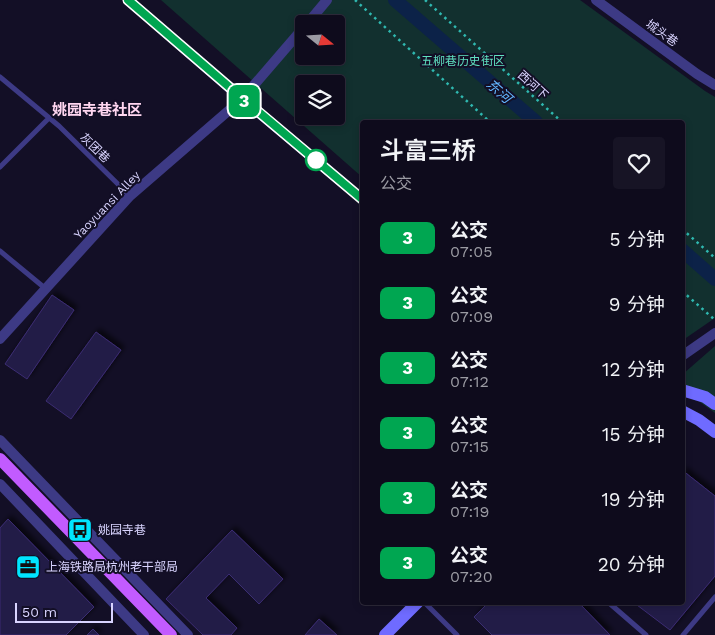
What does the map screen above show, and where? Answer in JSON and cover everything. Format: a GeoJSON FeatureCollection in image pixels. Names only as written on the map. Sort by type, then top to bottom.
{"type":"FeatureCollection","features":[{"type":"Feature","properties":{"kind":"main road"},"geometry":{"type":"LineString","coordinates":[[685,391],[705,397],[715,404]]}},
{"type":"Feature","properties":{"kind":"main road"},"geometry":{"type":"LineString","coordinates":[[685,413],[715,432]]}},
{"type":"Feature","properties":{"kind":"main road"},"geometry":{"type":"LineString","coordinates":[[0,459],[171,635]]}},
{"type":"Feature","properties":{"kind":"main road"},"geometry":{"type":"LineString","coordinates":[[385,635],[415,605]]}},
{"type":"Feature","properties":{"kind":"street"},"geometry":{"type":"LineString","coordinates":[[128,0],[360,197]]}},
{"type":"Feature","properties":{"kind":"street"},"geometry":{"type":"LineString","coordinates":[[314,15],[327,0]]}},
{"type":"Feature","properties":{"kind":"street","name":"城头巷"},"geometry":{"type":"LineString","coordinates":[[596,0],[697,74],[715,84]]}},
{"type":"Feature","properties":{"kind":"street","name":"Yaoyuansi Alley"},"geometry":{"type":"LineString","coordinates":[[0,339],[130,196],[242,98],[295,37]]}},
{"type":"Feature","properties":{"kind":"street"},"geometry":{"type":"LineString","coordinates":[[685,354],[715,333]]}},
{"type":"Feature","properties":{"kind":"street"},"geometry":{"type":"LineString","coordinates":[[0,440],[188,635]]}},
{"type":"Feature","properties":{"kind":"street"},"geometry":{"type":"LineString","coordinates":[[0,484],[144,635]]}},
{"type":"Feature","properties":{"kind":"lane","name":"灰团巷"},"geometry":{"type":"LineString","coordinates":[[0,77],[49,118],[130,196]]}},
{"type":"Feature","properties":{"kind":"lane"},"geometry":{"type":"LineString","coordinates":[[0,167],[49,118]]}},
{"type":"Feature","properties":{"kind":"lane"},"geometry":{"type":"LineString","coordinates":[[0,252],[46,289]]}},
{"type":"Feature","properties":{"kind":"lane"},"geometry":{"type":"LineString","coordinates":[[683,635],[715,597]]}},
{"type":"Feature","properties":{"kind":"lane"},"geometry":{"type":"LineString","coordinates":[[427,605],[457,635]]}},
{"type":"Feature","properties":{"kind":"lane"},"geometry":{"type":"LineString","coordinates":[[611,605],[646,635]]}},
{"type":"Feature","properties":{"kind":"path"},"geometry":{"type":"LineString","coordinates":[[355,0],[488,120]]}},
{"type":"Feature","properties":{"kind":"path","name":"西河下"},"geometry":{"type":"LineString","coordinates":[[425,0],[560,120]]}},
{"type":"Feature","properties":{"kind":"path"},"geometry":{"type":"LineString","coordinates":[[685,232],[715,258]]}},
{"type":"Feature","properties":{"kind":"path"},"geometry":{"type":"LineString","coordinates":[[685,294],[715,320]]}},
{"type":"Feature","properties":{"kind":"green space","name":"五柳巷历史街区"},"geometry":{"type":"Polygon","coordinates":[[[161,0],[580,0],[715,97],[715,318],[685,339],[685,120],[360,120],[360,175],[303,125],[345,125],[345,75],[295,75],[295,118],[161,0]]]}},
{"type":"Feature","properties":{"kind":"green space"},"geometry":{"type":"Polygon","coordinates":[[[715,346],[715,413],[685,391],[685,372],[715,346]]]}},
{"type":"Feature","properties":{"kind":"building"},"geometry":{"type":"Polygon","coordinates":[[[52,295],[74,310],[27,379],[5,364],[52,295]]]}},
{"type":"Feature","properties":{"kind":"building"},"geometry":{"type":"Polygon","coordinates":[[[96,332],[121,350],[71,419],[46,401],[96,332]]]}},
{"type":"Feature","properties":{"kind":"building"},"geometry":{"type":"Polygon","coordinates":[[[685,472],[715,496],[715,576],[670,630],[637,605],[685,605],[685,472]]]}},
{"type":"Feature","properties":{"kind":"building","name":"上海铁路局杭州老干部局"},"geometry":{"type":"Polygon","coordinates":[[[8,519],[94,607],[66,635],[0,635],[0,528],[8,519]]]}},
{"type":"Feature","properties":{"kind":"building"},"geometry":{"type":"Polygon","coordinates":[[[232,530],[283,579],[259,604],[229,574],[206,598],[237,628],[231,635],[203,635],[166,599],[232,530]]]}},
{"type":"Feature","properties":{"kind":"building"},"geometry":{"type":"Polygon","coordinates":[[[486,605],[581,605],[610,635],[492,635],[474,617],[486,605]]]}},
{"type":"Feature","properties":{"kind":"building"},"geometry":{"type":"Polygon","coordinates":[[[319,619],[337,635],[305,635],[319,619]]]}},
{"type":"Feature","properties":{"kind":"building"},"geometry":{"type":"Polygon","coordinates":[[[93,629],[99,635],[87,635],[93,629]]]}},
{"type":"Feature","properties":{"kind":"waterway","name":"东河"},"geometry":{"type":"LineString","coordinates":[[395,0],[534,120]]}},
{"type":"Feature","properties":{"kind":"waterway","name":"东河"},"geometry":{"type":"LineString","coordinates":[[685,253],[715,279]]}},
{"type":"Feature","properties":{"kind":"bus line","name":"3"},"geometry":{"type":"LineString","coordinates":[[128,0],[360,197]]}},
{"type":"Feature","properties":{"kind":"place","name":"姚园寺巷"},"geometry":{"type":"Point","coordinates":[80,530]}},
{"type":"Feature","properties":{"kind":"place","name":"上海铁路局杭州老干部局"},"geometry":{"type":"Point","coordinates":[28,567]}},
{"type":"Feature","properties":{"kind":"district","name":"姚园寺巷社区"},"geometry":{"type":"Point","coordinates":[97,110]}}]}
